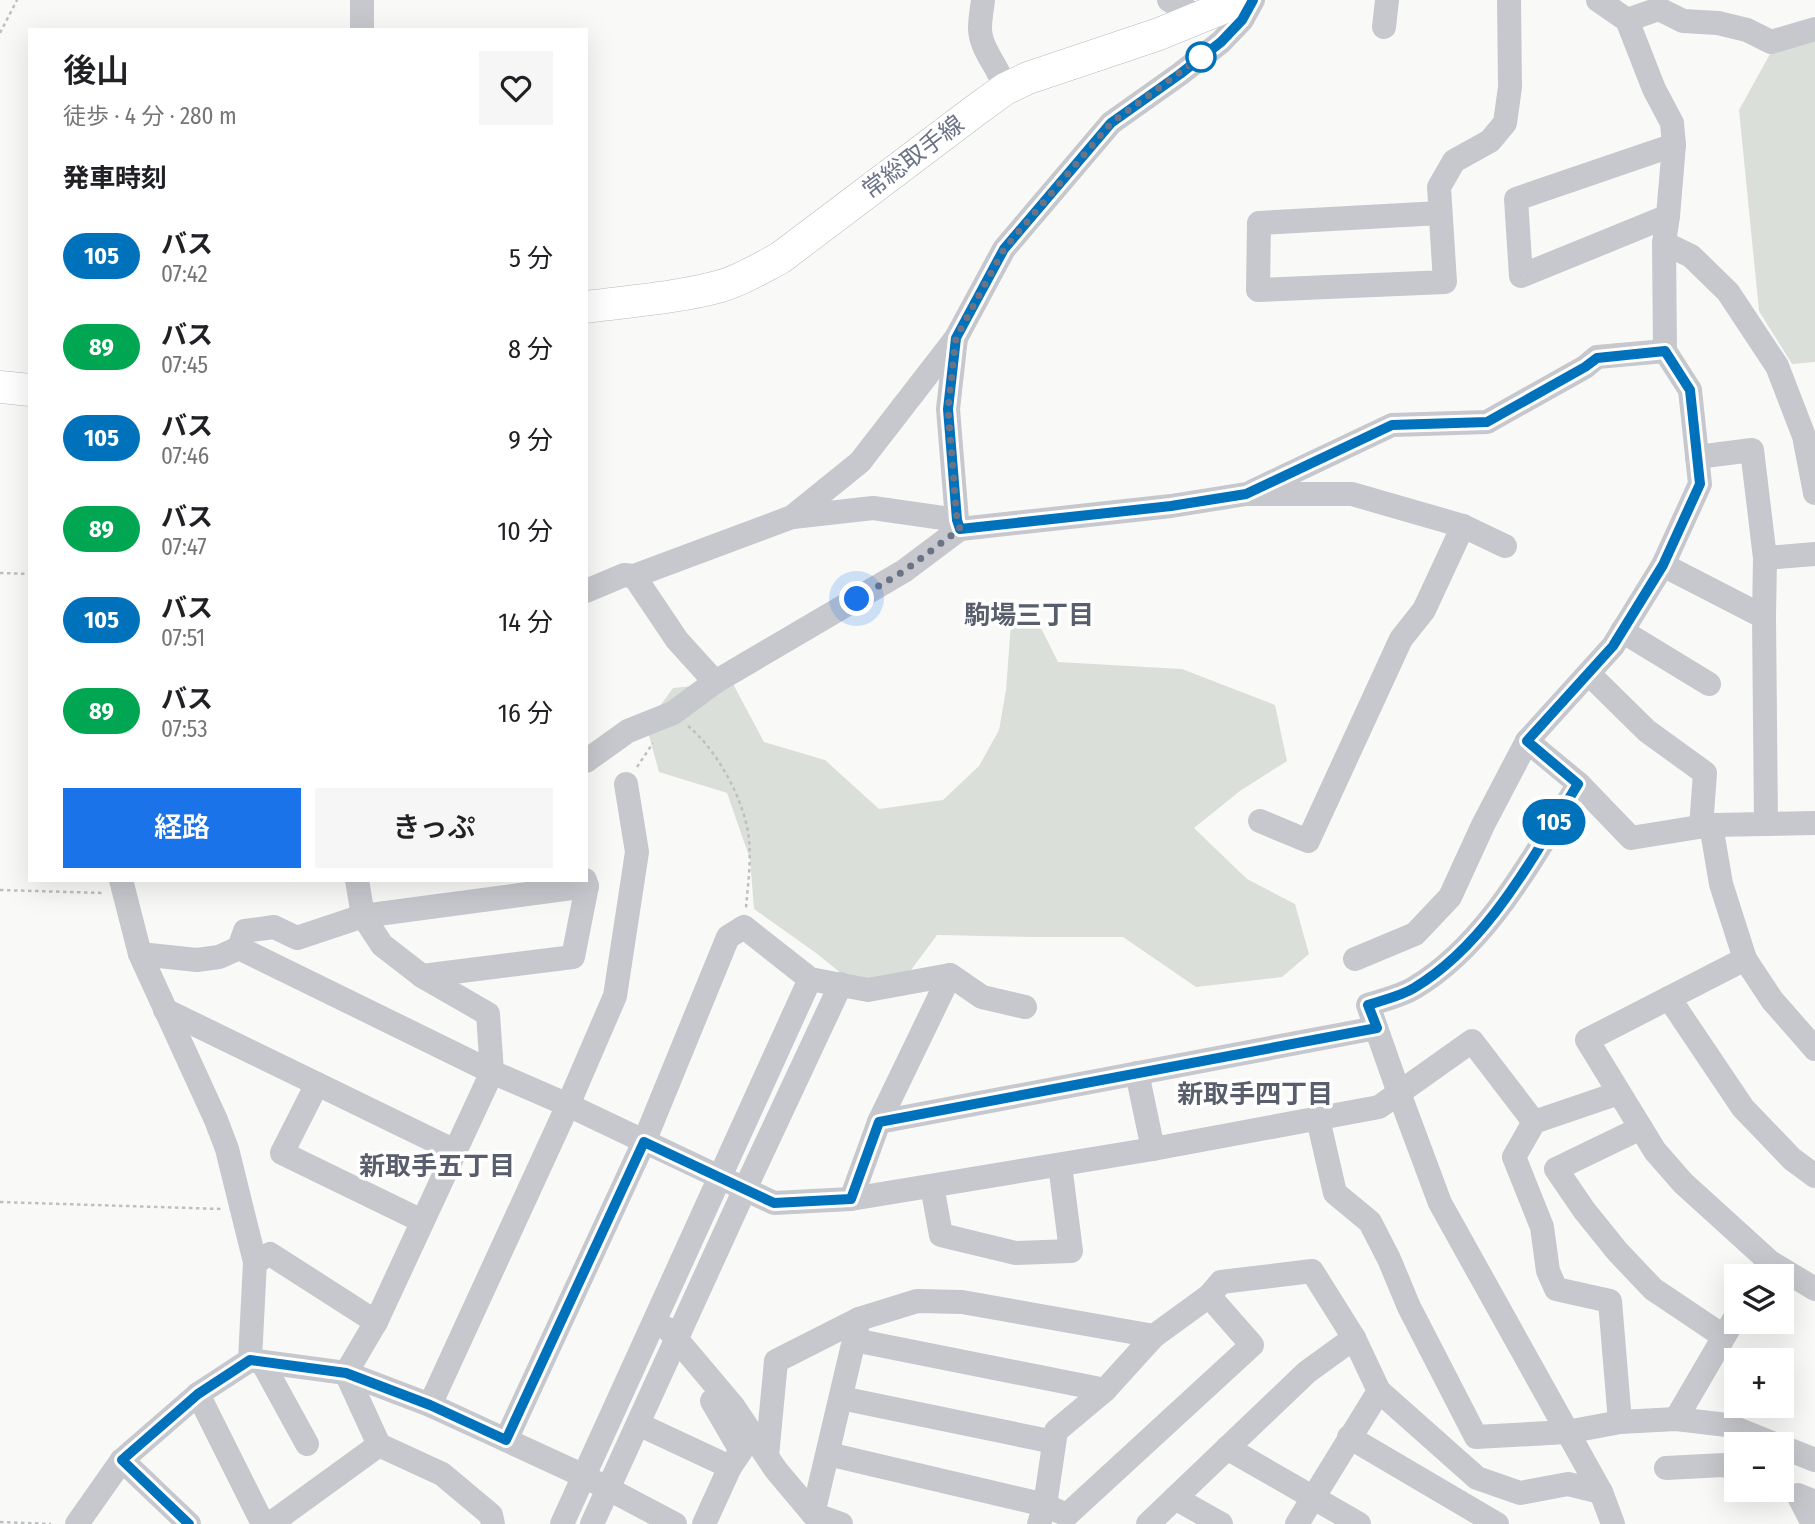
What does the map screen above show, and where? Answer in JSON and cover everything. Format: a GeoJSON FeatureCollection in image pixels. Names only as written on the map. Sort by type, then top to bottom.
{"type":"FeatureCollection","features":[{"type":"Feature","properties":{"kind":"main road","name":"常総取手線"},"geometry":{"type":"LineString","coordinates":[[588,307],[690,293],[723,285],[748,275],[792,250],[1005,89],[1028,78],[1198,19],[1242,0]]}},
{"type":"Feature","properties":{"kind":"main road"},"geometry":{"type":"LineString","coordinates":[[0,387],[28,390]]}},
{"type":"Feature","properties":{"kind":"street"},"geometry":{"type":"LineString","coordinates":[[362,0],[362,28]]}},
{"type":"Feature","properties":{"kind":"street"},"geometry":{"type":"LineString","coordinates":[[983,0],[979,30],[984,47],[1002,78],[1005,89]]}},
{"type":"Feature","properties":{"kind":"street"},"geometry":{"type":"LineString","coordinates":[[1169,0],[1198,19]]}},
{"type":"Feature","properties":{"kind":"street"},"geometry":{"type":"LineString","coordinates":[[792,517],[860,462],[956,338],[1004,249],[1111,123],[1221,42],[1242,20],[1253,0]]}},
{"type":"Feature","properties":{"kind":"street"},"geometry":{"type":"LineString","coordinates":[[1384,27],[1387,0]]}},
{"type":"Feature","properties":{"kind":"street"},"geometry":{"type":"LineString","coordinates":[[1440,213],[1259,223],[1258,290],[1445,282],[1439,187],[1454,161],[1490,141],[1505,123],[1510,87],[1509,0]]}},
{"type":"Feature","properties":{"kind":"street"},"geometry":{"type":"LineString","coordinates":[[1355,959],[1415,934],[1450,897],[1483,825],[1527,741],[1613,646],[1663,565],[1700,484],[1690,390],[1665,351],[1664,243],[1674,145],[1672,123],[1654,89],[1627,20],[1598,0]]}},
{"type":"Feature","properties":{"kind":"street"},"geometry":{"type":"LineString","coordinates":[[1627,20],[1659,9],[1683,21],[1718,23],[1747,30],[1771,42],[1815,29]]}},
{"type":"Feature","properties":{"kind":"street"},"geometry":{"type":"LineString","coordinates":[[1668,216],[1521,276],[1516,199],[1674,145]]}},
{"type":"Feature","properties":{"kind":"street"},"geometry":{"type":"LineString","coordinates":[[1664,243],[1691,256],[1728,292],[1777,366],[1810,435],[1815,494]]}},
{"type":"Feature","properties":{"kind":"street"},"geometry":{"type":"LineString","coordinates":[[956,338],[948,409],[959,525]]}},
{"type":"Feature","properties":{"kind":"street"},"geometry":{"type":"LineString","coordinates":[[1246,494],[1392,425],[1487,422],[1597,358],[1665,351]]}},
{"type":"Feature","properties":{"kind":"street"},"geometry":{"type":"LineString","coordinates":[[1697,457],[1752,450],[1765,558],[1766,824]]}},
{"type":"Feature","properties":{"kind":"street"},"geometry":{"type":"LineString","coordinates":[[588,590],[624,575],[634,576],[792,517],[873,508],[959,525],[1171,506],[1246,494],[1352,494],[1463,526],[1505,545]]}},
{"type":"Feature","properties":{"kind":"street"},"geometry":{"type":"LineString","coordinates":[[588,760],[628,731],[673,713],[715,682],[904,571],[959,525]]}},
{"type":"Feature","properties":{"kind":"street"},"geometry":{"type":"LineString","coordinates":[[1260,821],[1308,841],[1401,639],[1424,610],[1463,526]]}},
{"type":"Feature","properties":{"kind":"street"},"geometry":{"type":"LineString","coordinates":[[1765,558],[1815,554]]}},
{"type":"Feature","properties":{"kind":"street"},"geometry":{"type":"LineString","coordinates":[[1663,565],[1764,617]]}},
{"type":"Feature","properties":{"kind":"street"},"geometry":{"type":"LineString","coordinates":[[634,576],[677,640],[715,682]]}},
{"type":"Feature","properties":{"kind":"street"},"geometry":{"type":"LineString","coordinates":[[1622,631],[1709,684]]}},
{"type":"Feature","properties":{"kind":"street"},"geometry":{"type":"LineString","coordinates":[[1589,674],[1647,731],[1705,773],[1706,826],[1745,959],[1772,1000],[1815,1049]]}},
{"type":"Feature","properties":{"kind":"street"},"geometry":{"type":"LineString","coordinates":[[1527,741],[1578,784],[1631,838],[1706,826],[1815,823]]}},
{"type":"Feature","properties":{"kind":"street"},"geometry":{"type":"LineString","coordinates":[[430,1405],[615,996],[637,852],[626,784]]}},
{"type":"Feature","properties":{"kind":"street"},"geometry":{"type":"LineString","coordinates":[[1578,784],[1497,911],[1450,962],[1412,989],[1368,1005],[1440,1203],[1601,1492],[1613,1524]]}},
{"type":"Feature","properties":{"kind":"street"},"geometry":{"type":"LineString","coordinates":[[346,1373],[376,1322],[492,1072],[488,1014],[422,975],[382,945],[363,916],[357,882]]}},
{"type":"Feature","properties":{"kind":"street"},"geometry":{"type":"LineString","coordinates":[[140,954],[197,960],[219,957],[239,948],[245,931],[274,927],[297,938],[363,916],[586,883],[573,957],[422,975]]}},
{"type":"Feature","properties":{"kind":"street"},"geometry":{"type":"LineString","coordinates":[[123,885],[140,954],[216,1119],[226,1149],[255,1262],[256,1361],[307,1444]]}},
{"type":"Feature","properties":{"kind":"street"},"geometry":{"type":"LineString","coordinates":[[506,1440],[644,1142],[728,937],[744,928],[810,979],[869,990],[950,975],[982,997],[1024,1007]]}},
{"type":"Feature","properties":{"kind":"street"},"geometry":{"type":"LineString","coordinates":[[239,948],[492,1072],[774,1203],[851,1199],[1153,1149],[1378,1107],[1472,1041],[1534,1122]]}},
{"type":"Feature","properties":{"kind":"street"},"geometry":{"type":"LineString","coordinates":[[1745,959],[1587,1040],[1655,1151],[1761,1264]]}},
{"type":"Feature","properties":{"kind":"street"},"geometry":{"type":"LineString","coordinates":[[851,1199],[879,1122],[950,975]]}},
{"type":"Feature","properties":{"kind":"street"},"geometry":{"type":"LineString","coordinates":[[562,1524],[810,979]]}},
{"type":"Feature","properties":{"kind":"street"},"geometry":{"type":"LineString","coordinates":[[592,1524],[841,984]]}},
{"type":"Feature","properties":{"kind":"street"},"geometry":{"type":"LineString","coordinates":[[1669,998],[1743,1108],[1792,1158],[1815,1176]]}},
{"type":"Feature","properties":{"kind":"street"},"geometry":{"type":"LineString","coordinates":[[165,1010],[455,1151]]}},
{"type":"Feature","properties":{"kind":"street"},"geometry":{"type":"LineString","coordinates":[[879,1122],[1377,1028]]}},
{"type":"Feature","properties":{"kind":"street"},"geometry":{"type":"LineString","coordinates":[[1137,1073],[1153,1149]]}},
{"type":"Feature","properties":{"kind":"street"},"geometry":{"type":"LineString","coordinates":[[317,1084],[282,1153],[422,1221]]}},
{"type":"Feature","properties":{"kind":"street"},"geometry":{"type":"LineString","coordinates":[[1619,1093],[1534,1122],[1514,1157],[1542,1227],[1548,1271],[1556,1289],[1609,1301],[1620,1422]]}},
{"type":"Feature","properties":{"kind":"street"},"geometry":{"type":"LineString","coordinates":[[1318,1119],[1335,1192],[1370,1222],[1409,1307],[1476,1437],[1567,1432],[1620,1422],[1676,1419],[1727,1425],[1745,1432]]}},
{"type":"Feature","properties":{"kind":"street"},"geometry":{"type":"LineString","coordinates":[[1641,1128],[1556,1170],[1617,1251],[1653,1289],[1724,1323]]}},
{"type":"Feature","properties":{"kind":"street"},"geometry":{"type":"LineString","coordinates":[[932,1186],[941,1235],[1016,1252],[1071,1251],[1060,1165]]}},
{"type":"Feature","properties":{"kind":"street"},"geometry":{"type":"LineString","coordinates":[[255,1262],[270,1254],[376,1322]]}},
{"type":"Feature","properties":{"kind":"street"},"geometry":{"type":"LineString","coordinates":[[1058,1517],[1054,1442],[1056,1431],[1105,1391],[1154,1336],[1209,1296],[1221,1282],[1312,1271],[1353,1338],[1379,1391],[1477,1478],[1520,1493],[1569,1484],[1601,1492]]}},
{"type":"Feature","properties":{"kind":"street"},"geometry":{"type":"LineString","coordinates":[[1794,1280],[1815,1289]]}},
{"type":"Feature","properties":{"kind":"street"},"geometry":{"type":"LineString","coordinates":[[1058,1517],[1252,1345],[1209,1296]]}},
{"type":"Feature","properties":{"kind":"street"},"geometry":{"type":"LineString","coordinates":[[767,1456],[776,1361],[857,1330],[918,1301],[961,1302],[1154,1336]]}},
{"type":"Feature","properties":{"kind":"street"},"geometry":{"type":"LineString","coordinates":[[656,1316],[733,1406],[776,1470],[813,1514],[841,1524]]}},
{"type":"Feature","properties":{"kind":"street"},"geometry":{"type":"LineString","coordinates":[[857,1330],[1105,1391]]}},
{"type":"Feature","properties":{"kind":"street"},"geometry":{"type":"LineString","coordinates":[[813,1514],[857,1330]]}},
{"type":"Feature","properties":{"kind":"street"},"geometry":{"type":"LineString","coordinates":[[1676,1419],[1725,1334]]}},
{"type":"Feature","properties":{"kind":"street"},"geometry":{"type":"LineString","coordinates":[[1148,1524],[1307,1371],[1353,1338]]}},
{"type":"Feature","properties":{"kind":"street"},"geometry":{"type":"LineString","coordinates":[[77,1524],[122,1460],[198,1394],[256,1361],[346,1373],[430,1405],[584,1476],[675,1524]]}},
{"type":"Feature","properties":{"kind":"street"},"geometry":{"type":"LineString","coordinates":[[346,1373],[379,1445],[442,1474],[491,1515],[492,1524]]}},
{"type":"Feature","properties":{"kind":"street"},"geometry":{"type":"LineString","coordinates":[[705,1524],[730,1467],[741,1451],[706,1389]]}},
{"type":"Feature","properties":{"kind":"street"},"geometry":{"type":"LineString","coordinates":[[1297,1524],[1379,1391]]}},
{"type":"Feature","properties":{"kind":"street"},"geometry":{"type":"LineString","coordinates":[[198,1394],[263,1524]]}},
{"type":"Feature","properties":{"kind":"street"},"geometry":{"type":"LineString","coordinates":[[841,1398],[1054,1442]]}},
{"type":"Feature","properties":{"kind":"street"},"geometry":{"type":"LineString","coordinates":[[638,1424],[730,1467]]}},
{"type":"Feature","properties":{"kind":"street"},"geometry":{"type":"LineString","coordinates":[[1733,1427],[1733,1432]]}},
{"type":"Feature","properties":{"kind":"street"},"geometry":{"type":"LineString","coordinates":[[1349,1437],[1497,1524]]}},
{"type":"Feature","properties":{"kind":"street"},"geometry":{"type":"LineString","coordinates":[[270,1524],[379,1445]]}},
{"type":"Feature","properties":{"kind":"street"},"geometry":{"type":"LineString","coordinates":[[1227,1448],[1359,1524]]}},
{"type":"Feature","properties":{"kind":"street"},"geometry":{"type":"LineString","coordinates":[[1794,1452],[1815,1460]]}},
{"type":"Feature","properties":{"kind":"street"},"geometry":{"type":"LineString","coordinates":[[828,1454],[1058,1517]]}},
{"type":"Feature","properties":{"kind":"street"},"geometry":{"type":"LineString","coordinates":[[122,1460],[189,1524]]}},
{"type":"Feature","properties":{"kind":"street"},"geometry":{"type":"LineString","coordinates":[[1666,1468],[1724,1468]]}},
{"type":"Feature","properties":{"kind":"street"},"geometry":{"type":"LineString","coordinates":[[1798,1495],[1813,1524]]}},
{"type":"Feature","properties":{"kind":"street"},"geometry":{"type":"LineString","coordinates":[[1175,1498],[1221,1524]]}},
{"type":"Feature","properties":{"kind":"path"},"geometry":{"type":"LineString","coordinates":[[0,33],[17,0]]}},
{"type":"Feature","properties":{"kind":"path"},"geometry":{"type":"LineString","coordinates":[[0,573],[28,574]]}},
{"type":"Feature","properties":{"kind":"path"},"geometry":{"type":"LineString","coordinates":[[673,713],[697,733],[716,759],[742,810],[748,832],[750,858],[744,928]]}},
{"type":"Feature","properties":{"kind":"path"},"geometry":{"type":"LineString","coordinates":[[626,784],[653,744]]}},
{"type":"Feature","properties":{"kind":"path"},"geometry":{"type":"LineString","coordinates":[[0,890],[100,893],[123,885]]}},
{"type":"Feature","properties":{"kind":"path"},"geometry":{"type":"LineString","coordinates":[[0,1202],[242,1210]]}},
{"type":"Feature","properties":{"kind":"path"},"geometry":{"type":"LineString","coordinates":[[0,1522],[51,1524]]}},
{"type":"Feature","properties":{"kind":"shaded area"},"geometry":{"type":"Polygon","coordinates":[[[1815,41],[1815,362],[1792,364],[1759,311],[1739,110],[1770,54],[1815,41]]]}},
{"type":"Feature","properties":{"kind":"shaded area"},"geometry":{"type":"Polygon","coordinates":[[[1011,623],[1040,626],[1058,662],[1182,669],[1275,705],[1287,761],[1240,791],[1194,828],[1247,879],[1295,904],[1309,954],[1282,977],[1196,987],[1123,937],[937,935],[911,970],[858,987],[754,909],[750,859],[727,793],[659,772],[646,725],[673,688],[732,682],[764,742],[825,760],[879,809],[943,800],[979,766],[999,730],[1006,690],[1011,623]]]}},
{"type":"Feature","properties":{"kind":"bus line","name":"105"},"geometry":{"type":"LineString","coordinates":[[189,1524],[122,1460],[198,1394],[250,1360],[346,1373],[430,1405],[506,1440],[644,1142],[774,1203],[851,1199],[879,1122],[1377,1028],[1368,1005],[1412,989],[1450,962],[1497,911],[1578,784],[1527,741],[1613,646],[1663,565],[1700,484],[1690,390],[1665,351],[1597,358],[1487,422],[1392,425],[1246,494],[1171,506],[960,529],[957,520],[948,409],[956,338],[1004,249],[1111,123],[1221,42],[1242,20],[1253,0]]}},
{"type":"Feature","properties":{"kind":"district","name":"駒場三丁目"},"geometry":{"type":"Point","coordinates":[1029,615]}},
{"type":"Feature","properties":{"kind":"district","name":"新取手四丁目"},"geometry":{"type":"Point","coordinates":[1255,1094]}},
{"type":"Feature","properties":{"kind":"district","name":"新取手五丁目"},"geometry":{"type":"Point","coordinates":[437,1166]}},
{"type":"Feature","properties":{"kind":"route"},"geometry":{"type":"LineString","coordinates":[[857,599],[904,571],[960,529],[948,409],[956,338],[1004,249],[1111,123],[1201,57]]}}]}
